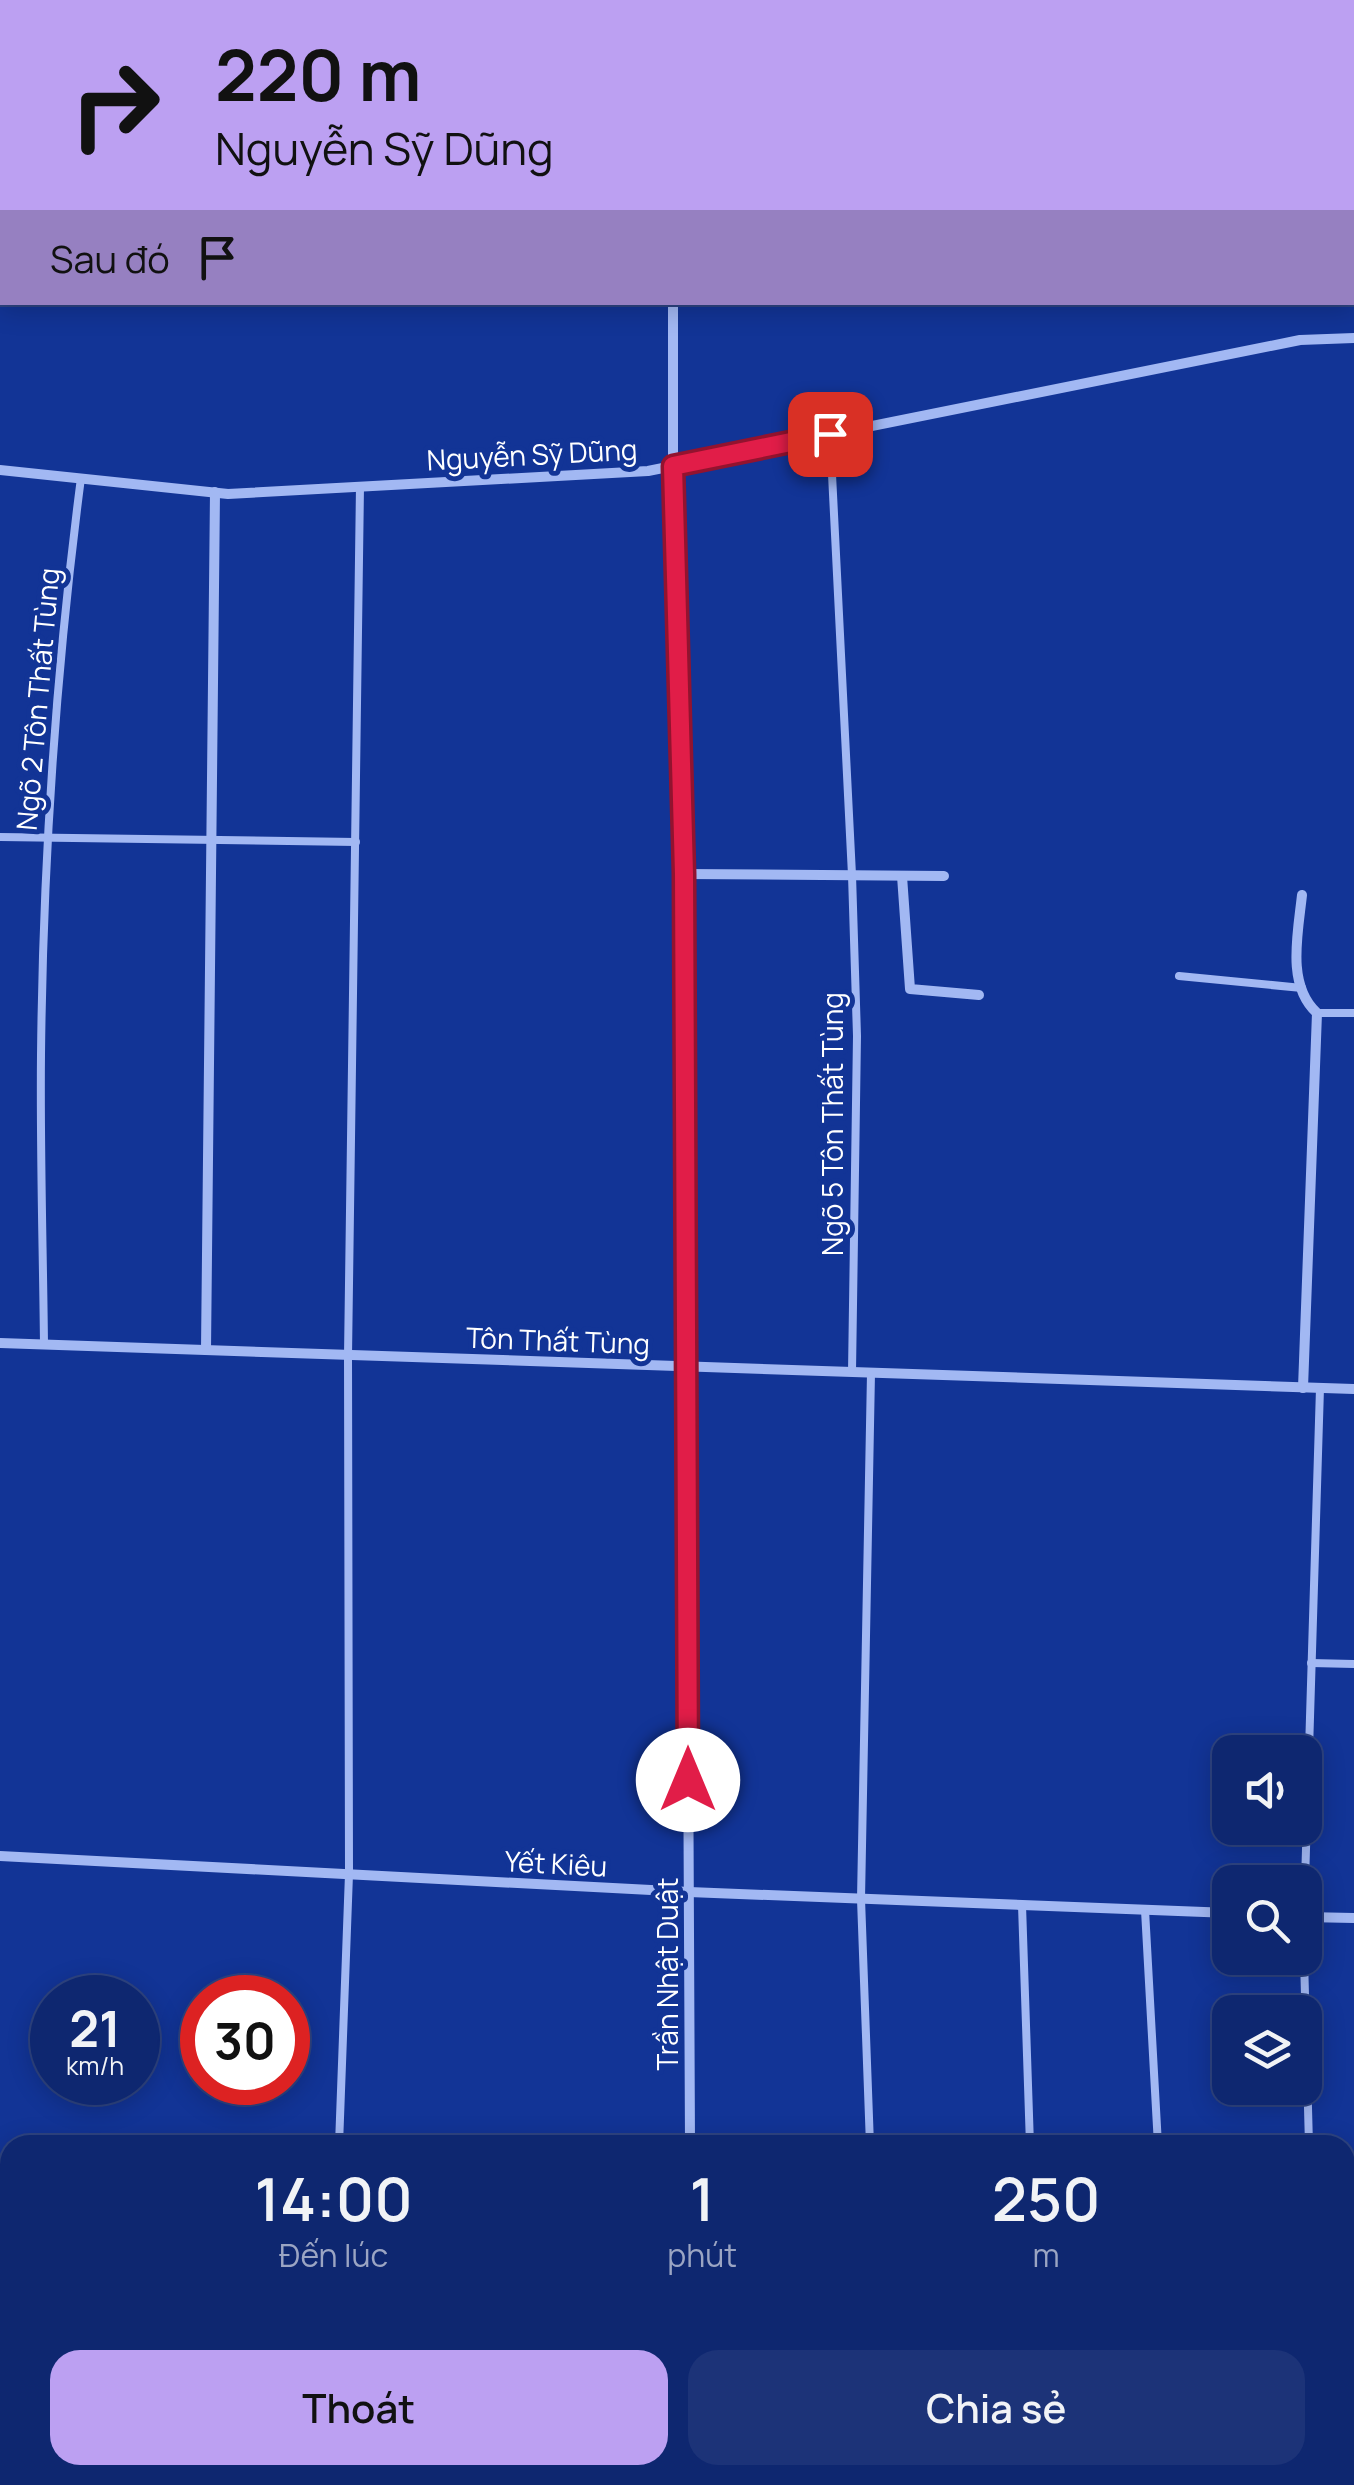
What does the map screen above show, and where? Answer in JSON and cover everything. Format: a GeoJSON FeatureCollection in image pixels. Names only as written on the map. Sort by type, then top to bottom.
{"type":"FeatureCollection","features":[{"type":"Feature","properties":{"kind":"street","name":"Trần Nhật Duật"},"geometry":{"type":"LineString","coordinates":[[672,305],[684,874],[690,2135]]}},
{"type":"Feature","properties":{"kind":"street","name":"Nguyễn Sỹ Dũng"},"geometry":{"type":"LineString","coordinates":[[0,470],[215,492],[648,471],[1300,340],[1354,338]]}},
{"type":"Feature","properties":{"kind":"street"},"geometry":{"type":"LineString","coordinates":[[206,1350],[215,492]]}},
{"type":"Feature","properties":{"kind":"street"},"geometry":{"type":"LineString","coordinates":[[684,874],[944,876]]}},
{"type":"Feature","properties":{"kind":"street"},"geometry":{"type":"LineString","coordinates":[[902,876],[910,989],[979,995]]}},
{"type":"Feature","properties":{"kind":"street"},"geometry":{"type":"LineString","coordinates":[[1302,895],[1296,952],[1304,1002],[1317,1013],[1303,1388]]}},
{"type":"Feature","properties":{"kind":"street","name":"Tôn Thất Tùng"},"geometry":{"type":"LineString","coordinates":[[0,1343],[1354,1390]]}},
{"type":"Feature","properties":{"kind":"street","name":"Yết Kiêu"},"geometry":{"type":"LineString","coordinates":[[0,1856],[689,1892],[1212,1913]]}},
{"type":"Feature","properties":{"kind":"street"},"geometry":{"type":"LineString","coordinates":[[1322,1917],[1354,1918]]}},
{"type":"Feature","properties":{"kind":"lane","name":"Ngõ 5 Tôn Thất Tùng"},"geometry":{"type":"LineString","coordinates":[[830,434],[856,1036],[852,1372]]}},
{"type":"Feature","properties":{"kind":"lane","name":"Ngõ 2 Tôn Thất Tùng"},"geometry":{"type":"LineString","coordinates":[[44,1345],[41,1055],[48,837],[68,582],[81,478]]}},
{"type":"Feature","properties":{"kind":"lane"},"geometry":{"type":"LineString","coordinates":[[339,2135],[349,1874],[348,1356],[360,486]]}},
{"type":"Feature","properties":{"kind":"lane"},"geometry":{"type":"LineString","coordinates":[[0,837],[356,842]]}},
{"type":"Feature","properties":{"kind":"lane"},"geometry":{"type":"LineString","coordinates":[[1180,976],[1302,988]]}},
{"type":"Feature","properties":{"kind":"lane"},"geometry":{"type":"LineString","coordinates":[[1317,1013],[1354,1013]]}},
{"type":"Feature","properties":{"kind":"lane"},"geometry":{"type":"LineString","coordinates":[[870,1373],[861,1899],[870,2135]]}},
{"type":"Feature","properties":{"kind":"lane"},"geometry":{"type":"LineString","coordinates":[[1305,1865],[1320,1388]]}},
{"type":"Feature","properties":{"kind":"lane"},"geometry":{"type":"LineString","coordinates":[[1312,1662],[1354,1664]]}},
{"type":"Feature","properties":{"kind":"lane"},"geometry":{"type":"LineString","coordinates":[[1022,1906],[1030,2135]]}},
{"type":"Feature","properties":{"kind":"lane"},"geometry":{"type":"LineString","coordinates":[[1145,1910],[1157,2135]]}},
{"type":"Feature","properties":{"kind":"lane"},"geometry":{"type":"LineString","coordinates":[[1304,1975],[1309,2135]]}},
{"type":"Feature","properties":{"kind":"route"},"geometry":{"type":"LineString","coordinates":[[688,1780],[684,874],[673,466],[830,434]]}}]}
